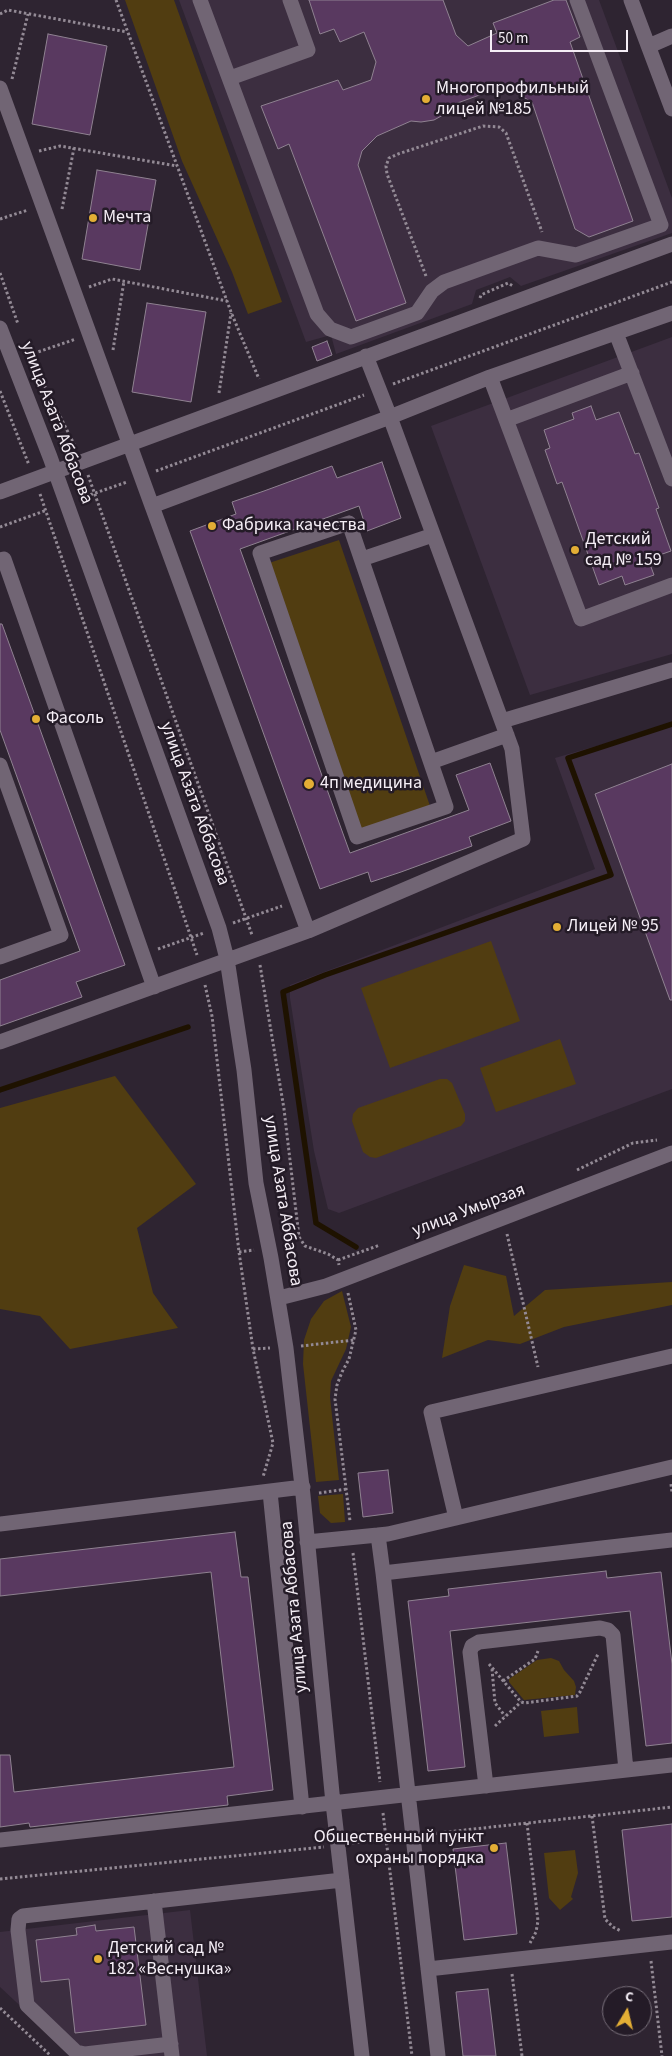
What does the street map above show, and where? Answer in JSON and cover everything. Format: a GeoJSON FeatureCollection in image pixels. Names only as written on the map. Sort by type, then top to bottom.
{"type":"FeatureCollection","features":[{"type":"Feature","properties":{"kind":"street"},"geometry":{"type":"LineString","coordinates":[[200,0],[320,319],[330,329],[351,337],[417,313],[432,291],[444,282],[538,248],[576,255],[661,225],[577,0]]}},
{"type":"Feature","properties":{"kind":"street"},"geometry":{"type":"LineString","coordinates":[[230,78],[308,50],[290,0]]}},
{"type":"Feature","properties":{"kind":"street"},"geometry":{"type":"LineString","coordinates":[[632,0],[649,46],[668,84],[672,109]]}},
{"type":"Feature","properties":{"kind":"street"},"geometry":{"type":"LineString","coordinates":[[649,46],[672,36]]}},
{"type":"Feature","properties":{"kind":"street"},"geometry":{"type":"LineString","coordinates":[[0,88],[308,930]]}},
{"type":"Feature","properties":{"kind":"street"},"geometry":{"type":"LineString","coordinates":[[0,492],[672,244]]}},
{"type":"Feature","properties":{"kind":"street"},"geometry":{"type":"LineString","coordinates":[[152,506],[390,418],[490,378],[672,313]]}},
{"type":"Feature","properties":{"kind":"street","name":"улица Азата Аббасова"},"geometry":{"type":"LineString","coordinates":[[0,328],[67,503],[219,928],[227,959],[244,1070],[256,1182],[279,1298],[303,1487],[333,1803],[362,2056]]}},
{"type":"Feature","properties":{"kind":"street"},"geometry":{"type":"LineString","coordinates":[[616,333],[672,479]]}},
{"type":"Feature","properties":{"kind":"street"},"geometry":{"type":"LineString","coordinates":[[0,1042],[308,930],[523,839],[512,749],[366,356]]}},
{"type":"Feature","properties":{"kind":"street"},"geometry":{"type":"LineString","coordinates":[[506,420],[632,373]]}},
{"type":"Feature","properties":{"kind":"street"},"geometry":{"type":"LineString","coordinates":[[490,378],[581,619],[672,585]]}},
{"type":"Feature","properties":{"kind":"street"},"geometry":{"type":"LineString","coordinates":[[350,522],[431,762],[446,807],[357,837],[260,553],[350,522]]}},
{"type":"Feature","properties":{"kind":"street"},"geometry":{"type":"LineString","coordinates":[[362,559],[433,535]]}},
{"type":"Feature","properties":{"kind":"street"},"geometry":{"type":"LineString","coordinates":[[1,556],[154,986]]}},
{"type":"Feature","properties":{"kind":"street"},"geometry":{"type":"LineString","coordinates":[[431,762],[504,728],[672,670]]}},
{"type":"Feature","properties":{"kind":"street"},"geometry":{"type":"LineString","coordinates":[[0,765],[61,935],[0,957]]}},
{"type":"Feature","properties":{"kind":"street","name":"улица Умырзая"},"geometry":{"type":"LineString","coordinates":[[279,1298],[326,1286],[672,1154]]}},
{"type":"Feature","properties":{"kind":"street"},"geometry":{"type":"LineString","coordinates":[[456,1518],[431,1412],[672,1356]]}},
{"type":"Feature","properties":{"kind":"street"},"geometry":{"type":"LineString","coordinates":[[307,1542],[378,1535],[672,1467]]}},
{"type":"Feature","properties":{"kind":"street"},"geometry":{"type":"LineString","coordinates":[[0,1524],[303,1487]]}},
{"type":"Feature","properties":{"kind":"street"},"geometry":{"type":"LineString","coordinates":[[266,1492],[302,1807]]}},
{"type":"Feature","properties":{"kind":"street"},"geometry":{"type":"LineString","coordinates":[[378,1535],[438,2056]]}},
{"type":"Feature","properties":{"kind":"street"},"geometry":{"type":"LineString","coordinates":[[382,1573],[672,1540]]}},
{"type":"Feature","properties":{"kind":"street"},"geometry":{"type":"LineString","coordinates":[[486,1786],[470,1652],[473,1645],[480,1642],[536,1635],[600,1628],[608,1630],[613,1635],[626,1770]]}},
{"type":"Feature","properties":{"kind":"street"},"geometry":{"type":"LineString","coordinates":[[0,1840],[672,1764]]}},
{"type":"Feature","properties":{"kind":"street"},"geometry":{"type":"LineString","coordinates":[[154,1902],[171,2050],[85,2054],[76,2052],[27,2005],[17,1924],[23,1916],[342,1880]]}},
{"type":"Feature","properties":{"kind":"street"},"geometry":{"type":"LineString","coordinates":[[428,1969],[649,1943],[672,1942]]}},
{"type":"Feature","properties":{"kind":"path"},"geometry":{"type":"LineString","coordinates":[[116,0],[231,312],[261,384]]}},
{"type":"Feature","properties":{"kind":"path"},"geometry":{"type":"LineString","coordinates":[[0,14],[8,10],[128,32]]}},
{"type":"Feature","properties":{"kind":"path"},"geometry":{"type":"LineString","coordinates":[[6,104],[28,14]]}},
{"type":"Feature","properties":{"kind":"path"},"geometry":{"type":"LineString","coordinates":[[432,291],[387,174],[386,166],[389,158],[398,154],[483,126],[499,127],[506,134],[548,249]]}},
{"type":"Feature","properties":{"kind":"path"},"geometry":{"type":"LineString","coordinates":[[24,155],[60,146],[177,166]]}},
{"type":"Feature","properties":{"kind":"path"},"geometry":{"type":"LineString","coordinates":[[61,214],[74,148]]}},
{"type":"Feature","properties":{"kind":"path"},"geometry":{"type":"LineString","coordinates":[[0,219],[42,205]]}},
{"type":"Feature","properties":{"kind":"path"},"geometry":{"type":"LineString","coordinates":[[0,273],[19,327]]}},
{"type":"Feature","properties":{"kind":"path"},"geometry":{"type":"LineString","coordinates":[[74,292],[112,279],[227,301]]}},
{"type":"Feature","properties":{"kind":"path"},"geometry":{"type":"LineString","coordinates":[[112,356],[124,281]]}},
{"type":"Feature","properties":{"kind":"path"},"geometry":{"type":"LineString","coordinates":[[0,527],[672,282]]}},
{"type":"Feature","properties":{"kind":"path"},"geometry":{"type":"LineString","coordinates":[[492,284],[494,289]]}},
{"type":"Feature","properties":{"kind":"path"},"geometry":{"type":"LineString","coordinates":[[218,399],[231,312]]}},
{"type":"Feature","properties":{"kind":"path"},"geometry":{"type":"LineString","coordinates":[[29,355],[89,334]]}},
{"type":"Feature","properties":{"kind":"path"},"geometry":{"type":"LineString","coordinates":[[26,346],[83,460],[256,948],[267,1002],[284,1109],[299,1238],[305,1246],[328,1254],[338,1260],[341,1270]]}},
{"type":"Feature","properties":{"kind":"path"},"geometry":{"type":"LineString","coordinates":[[0,391],[46,510],[202,968],[212,1016],[239,1252],[252,1340],[273,1443],[262,1481],[266,1492]]}},
{"type":"Feature","properties":{"kind":"path"},"geometry":{"type":"LineString","coordinates":[[507,1234],[538,1367]]}},
{"type":"Feature","properties":{"kind":"path"},"geometry":{"type":"LineString","coordinates":[[346,1288],[356,1330],[349,1359],[337,1385],[336,1398],[412,2056]]}},
{"type":"Feature","properties":{"kind":"path"},"geometry":{"type":"LineString","coordinates":[[671,1484],[672,1494]]}},
{"type":"Feature","properties":{"kind":"path"},"geometry":{"type":"LineString","coordinates":[[473,1645],[521,1702],[525,1703],[576,1696],[580,1692],[608,1630]]}},
{"type":"Feature","properties":{"kind":"path"},"geometry":{"type":"LineString","coordinates":[[503,1681],[535,1659],[538,1652],[536,1635]]}},
{"type":"Feature","properties":{"kind":"path"},"geometry":{"type":"LineString","coordinates":[[492,1668],[495,1703],[505,1716]]}},
{"type":"Feature","properties":{"kind":"path"},"geometry":{"type":"LineString","coordinates":[[480,1740],[521,1702]]}},
{"type":"Feature","properties":{"kind":"path"},"geometry":{"type":"LineString","coordinates":[[592,1816],[605,1919],[613,1927],[622,1931]]}},
{"type":"Feature","properties":{"kind":"path"},"geometry":{"type":"LineString","coordinates":[[522,2056],[516,1958],[536,1932],[538,1925],[527,1823]]}},
{"type":"Feature","properties":{"kind":"path"},"geometry":{"type":"LineString","coordinates":[[649,1943],[662,2056]]}},
{"type":"Feature","properties":{"kind":"path"},"geometry":{"type":"LineString","coordinates":[[0,2008],[51,2056]]}},
{"type":"Feature","properties":{"kind":"shaded area"},"geometry":{"type":"Polygon","coordinates":[[[125,0],[174,0],[282,302],[248,314],[232,272],[182,161],[125,0]]]}},
{"type":"Feature","properties":{"kind":"shaded area","name":"Многопрофильный лицей №185"},"geometry":{"type":"Polygon","coordinates":[[[179,0],[599,0],[672,198],[672,233],[521,286],[510,277],[476,290],[472,304],[336,354],[331,335],[306,342],[179,0]]]}},
{"type":"Feature","properties":{"kind":"shaded area","name":"Детский сад № 159"},"geometry":{"type":"Polygon","coordinates":[[[672,337],[672,654],[530,695],[431,426],[672,337]]]}},
{"type":"Feature","properties":{"kind":"shaded area"},"geometry":{"type":"Polygon","coordinates":[[[339,540],[430,806],[360,830],[269,563],[339,540]]]}},
{"type":"Feature","properties":{"kind":"shaded area","name":"Лицей № 95"},"geometry":{"type":"Polygon","coordinates":[[[672,724],[672,1089],[339,1213],[328,1209],[314,1151],[290,998],[290,985],[595,869],[555,758],[672,724]]]}},
{"type":"Feature","properties":{"kind":"shaded area"},"geometry":{"type":"Polygon","coordinates":[[[491,941],[520,1021],[390,1068],[361,988],[491,941]]]}},
{"type":"Feature","properties":{"kind":"shaded area"},"geometry":{"type":"Polygon","coordinates":[[[560,1039],[576,1084],[496,1112],[480,1068],[560,1039]]]}},
{"type":"Feature","properties":{"kind":"shaded area"},"geometry":{"type":"Polygon","coordinates":[[[115,1076],[196,1184],[137,1228],[153,1293],[178,1328],[70,1349],[40,1316],[0,1309],[0,1108],[115,1076]]]}},
{"type":"Feature","properties":{"kind":"shaded area"},"geometry":{"type":"Polygon","coordinates":[[[440,1079],[447,1079],[452,1083],[465,1114],[465,1121],[461,1126],[376,1158],[370,1157],[363,1152],[352,1121],[353,1114],[358,1108],[440,1079]]]}},
{"type":"Feature","properties":{"kind":"shaded area"},"geometry":{"type":"Polygon","coordinates":[[[464,1265],[506,1276],[514,1316],[545,1290],[672,1282],[672,1305],[564,1327],[520,1344],[488,1340],[442,1358],[450,1306],[464,1265]]]}},
{"type":"Feature","properties":{"kind":"shaded area"},"geometry":{"type":"Polygon","coordinates":[[[342,1291],[351,1327],[346,1349],[331,1381],[330,1397],[339,1480],[316,1482],[303,1364],[304,1340],[311,1319],[324,1301],[342,1291]]]}},
{"type":"Feature","properties":{"kind":"shaded area"},"geometry":{"type":"Polygon","coordinates":[[[343,1494],[345,1522],[331,1523],[320,1513],[318,1496],[343,1494]]]}},
{"type":"Feature","properties":{"kind":"shaded area"},"geometry":{"type":"Polygon","coordinates":[[[551,1658],[559,1661],[574,1681],[576,1687],[575,1695],[524,1700],[509,1682],[509,1679],[537,1660],[551,1658]]]}},
{"type":"Feature","properties":{"kind":"shaded area"},"geometry":{"type":"Polygon","coordinates":[[[577,1707],[579,1733],[544,1737],[541,1711],[577,1707]]]}},
{"type":"Feature","properties":{"kind":"shaded area"},"geometry":{"type":"Polygon","coordinates":[[[575,1850],[578,1873],[571,1897],[573,1899],[560,1910],[549,1898],[544,1853],[575,1850]]]}},
{"type":"Feature","properties":{"kind":"shaded area","name":"Детский сад № 182 «Веснушка»"},"geometry":{"type":"Polygon","coordinates":[[[190,1910],[207,2056],[74,2056],[0,1987],[0,1932],[190,1910]]]}},
{"type":"Feature","properties":{"kind":"building"},"geometry":{"type":"Polygon","coordinates":[[[309,0],[443,0],[456,35],[468,46],[497,33],[493,23],[554,0],[566,0],[580,37],[570,42],[633,221],[589,237],[575,229],[532,102],[516,93],[496,89],[452,105],[445,114],[434,120],[411,121],[377,136],[362,151],[358,165],[406,303],[356,321],[289,144],[278,149],[261,106],[338,80],[343,90],[371,80],[376,62],[364,32],[340,42],[334,29],[320,34],[309,0]]]}},
{"type":"Feature","properties":{"kind":"building"},"geometry":{"type":"Polygon","coordinates":[[[48,34],[107,46],[90,135],[32,124],[48,34]]]}},
{"type":"Feature","properties":{"kind":"building"},"geometry":{"type":"Polygon","coordinates":[[[97,170],[156,180],[140,270],[82,259],[97,170]]]}},
{"type":"Feature","properties":{"kind":"building"},"geometry":{"type":"Polygon","coordinates":[[[147,303],[206,312],[191,402],[132,392],[147,303]]]}},
{"type":"Feature","properties":{"kind":"building"},"geometry":{"type":"Polygon","coordinates":[[[327,341],[332,355],[317,361],[312,347],[327,341]]]}},
{"type":"Feature","properties":{"kind":"building"},"geometry":{"type":"Polygon","coordinates":[[[591,406],[596,420],[619,412],[635,454],[639,453],[659,508],[656,509],[671,551],[648,559],[654,575],[625,585],[622,576],[599,585],[562,482],[557,484],[545,450],[550,448],[544,430],[574,419],[572,413],[591,406]]]}},
{"type":"Feature","properties":{"kind":"building"},"geometry":{"type":"Polygon","coordinates":[[[382,462],[401,518],[367,531],[359,506],[240,549],[350,853],[469,810],[456,775],[490,763],[511,821],[469,837],[472,846],[401,872],[371,882],[368,872],[320,889],[190,531],[236,514],[232,502],[332,466],[337,478],[382,462]]]}},
{"type":"Feature","properties":{"kind":"building"},"geometry":{"type":"Polygon","coordinates":[[[0,624],[2,624],[125,965],[76,982],[82,997],[0,1026],[0,980],[80,951],[0,730],[0,624]]]}},
{"type":"Feature","properties":{"kind":"building"},"geometry":{"type":"Polygon","coordinates":[[[672,764],[672,1000],[670,1000],[595,794],[672,764]]]}},
{"type":"Feature","properties":{"kind":"building"},"geometry":{"type":"Polygon","coordinates":[[[388,1470],[393,1513],[363,1517],[358,1473],[388,1470]]]}},
{"type":"Feature","properties":{"kind":"building"},"geometry":{"type":"Polygon","coordinates":[[[235,1532],[241,1577],[248,1577],[273,1790],[227,1796],[228,1805],[30,1827],[29,1823],[0,1827],[0,1755],[10,1755],[14,1792],[234,1767],[211,1572],[0,1596],[0,1559],[235,1532]]]}},
{"type":"Feature","properties":{"kind":"building"},"geometry":{"type":"Polygon","coordinates":[[[606,1571],[607,1578],[661,1572],[672,1664],[672,1743],[646,1746],[630,1611],[450,1631],[465,1767],[428,1771],[408,1601],[449,1596],[448,1589],[606,1571]]]}},
{"type":"Feature","properties":{"kind":"building"},"geometry":{"type":"Polygon","coordinates":[[[672,1824],[672,1917],[632,1921],[622,1830],[672,1824]]]}},
{"type":"Feature","properties":{"kind":"building"},"geometry":{"type":"Polygon","coordinates":[[[506,1843],[517,1934],[464,1940],[453,1849],[506,1843]]]}},
{"type":"Feature","properties":{"kind":"building"},"geometry":{"type":"Polygon","coordinates":[[[95,1925],[96,1931],[134,1927],[146,2025],[75,2033],[69,1979],[41,1982],[36,1940],[77,1935],[76,1928],[95,1925]]]}},
{"type":"Feature","properties":{"kind":"building"},"geometry":{"type":"Polygon","coordinates":[[[488,1989],[496,2056],[463,2056],[456,1992],[488,1989]]]}},
{"type":"Feature","properties":{"kind":"waterway"},"geometry":{"type":"LineString","coordinates":[[356,1247],[316,1223],[283,992],[325,975],[611,875],[568,758],[672,724]]}},
{"type":"Feature","properties":{"kind":"waterway"},"geometry":{"type":"LineString","coordinates":[[0,1090],[188,1027]]}},
{"type":"Feature","properties":{"kind":"place","name":"Многопрофильный лицей №185"},"geometry":{"type":"Point","coordinates":[426,99]}},
{"type":"Feature","properties":{"kind":"place","name":"Мечта"},"geometry":{"type":"Point","coordinates":[93,218]}},
{"type":"Feature","properties":{"kind":"place","name":"Фабрика качества"},"geometry":{"type":"Point","coordinates":[212,526]}},
{"type":"Feature","properties":{"kind":"place","name":"Детский сад № 159"},"geometry":{"type":"Point","coordinates":[575,550]}},
{"type":"Feature","properties":{"kind":"place","name":"Фасоль"},"geometry":{"type":"Point","coordinates":[36,719]}},
{"type":"Feature","properties":{"kind":"place","name":"4п медицина"},"geometry":{"type":"Point","coordinates":[309,784]}},
{"type":"Feature","properties":{"kind":"place","name":"Лицей № 95"},"geometry":{"type":"Point","coordinates":[557,927]}},
{"type":"Feature","properties":{"kind":"place","name":"Общественный пункт охраны порядка"},"geometry":{"type":"Point","coordinates":[494,1848]}},
{"type":"Feature","properties":{"kind":"place","name":"Детский сад № 182 «Веснушка»"},"geometry":{"type":"Point","coordinates":[98,1959]}}]}
